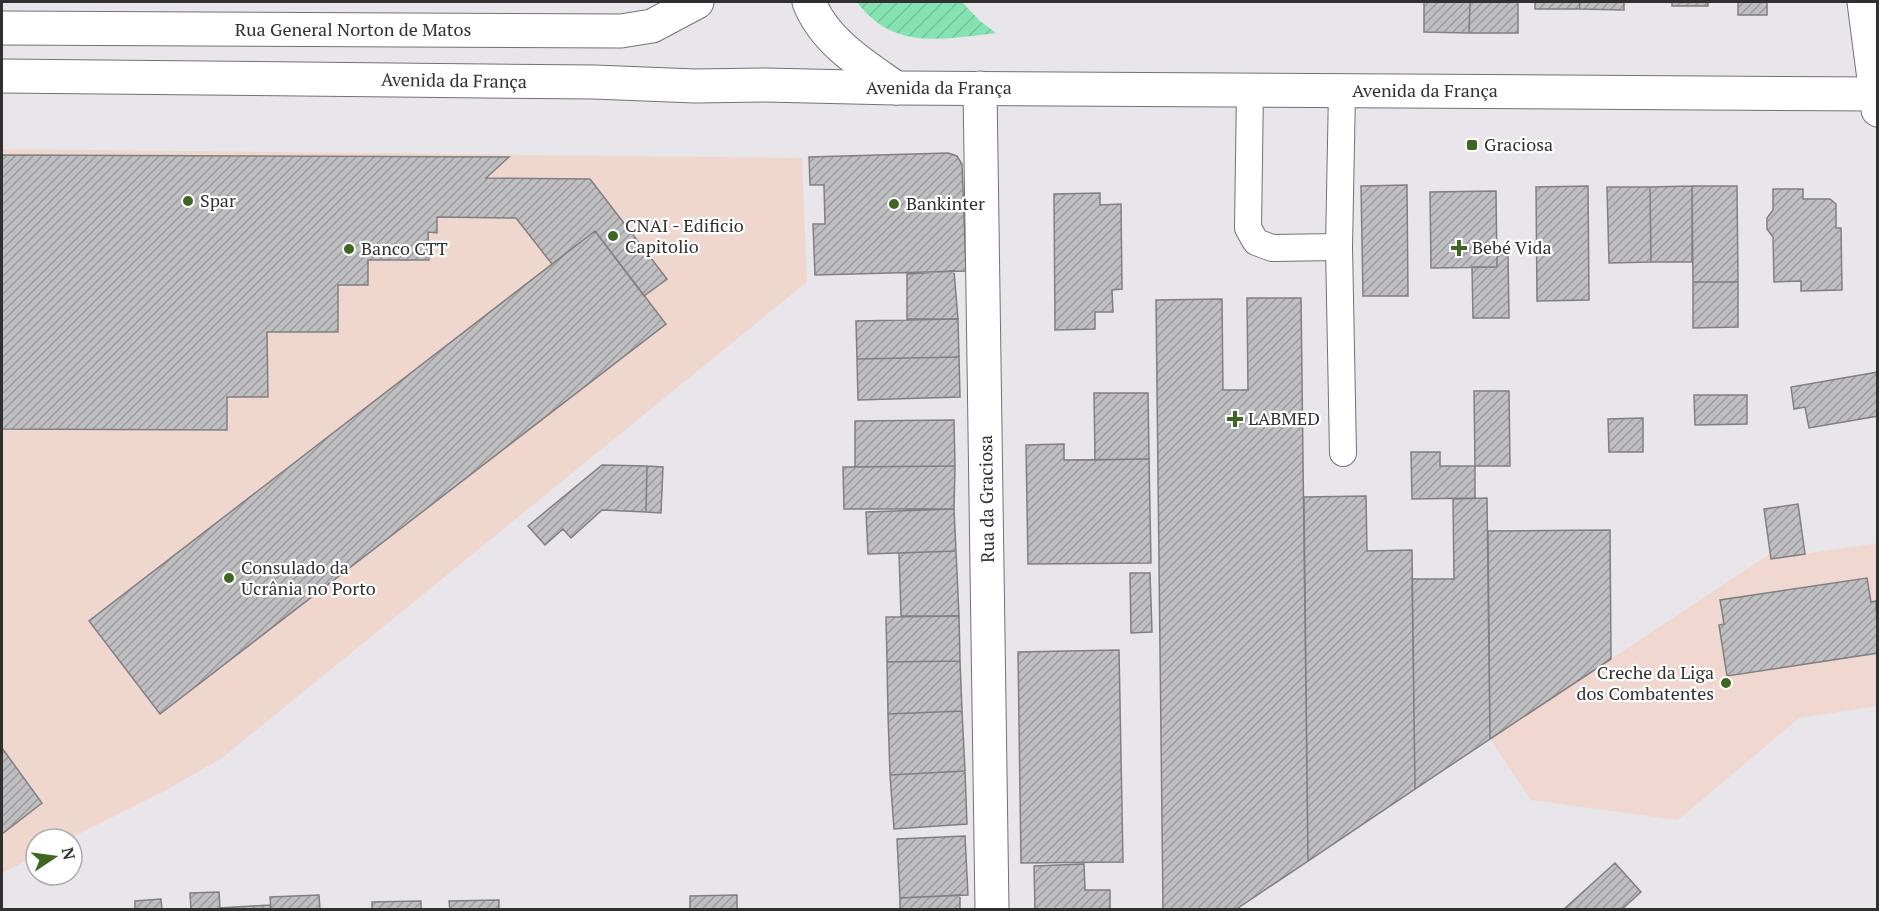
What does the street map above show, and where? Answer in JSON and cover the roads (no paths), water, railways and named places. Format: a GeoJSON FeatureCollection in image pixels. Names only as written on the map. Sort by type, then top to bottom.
{"type":"FeatureCollection","features":[{"type":"Feature","properties":{"kind":"main road","name":"Rua General Norton de Matos"},"geometry":{"type":"LineString","coordinates":[[2,28],[621,31],[652,26],[697,2]]}},
{"type":"Feature","properties":{"kind":"main road"},"geometry":{"type":"LineString","coordinates":[[809,2],[814,15],[851,57],[896,88]]}},
{"type":"Feature","properties":{"kind":"main road"},"geometry":{"type":"LineString","coordinates":[[1864,2],[1876,100]]}},
{"type":"Feature","properties":{"kind":"main road","name":"Avenida da França"},"geometry":{"type":"LineString","coordinates":[[2,76],[594,82],[695,86],[1342,91],[1876,100]]}},
{"type":"Feature","properties":{"kind":"main road","name":"Rua da Graciosa"},"geometry":{"type":"LineString","coordinates":[[980,88],[992,909]]}},
{"type":"Feature","properties":{"kind":"lane"},"geometry":{"type":"LineString","coordinates":[[1250,90],[1248,228],[1256,242],[1272,248],[1339,247]]}},
{"type":"Feature","properties":{"kind":"lane"},"geometry":{"type":"LineString","coordinates":[[1342,91],[1339,247],[1343,453]]}},
{"type":"Feature","properties":{"kind":"place","name":"Graciosa"},"geometry":{"type":"Point","coordinates":[1472,145]}},
{"type":"Feature","properties":{"kind":"place","name":"Spar"},"geometry":{"type":"Point","coordinates":[188,201]}},
{"type":"Feature","properties":{"kind":"place","name":"Bankinter"},"geometry":{"type":"Point","coordinates":[894,204]}},
{"type":"Feature","properties":{"kind":"place","name":"CNAI - Edificio Capitolio"},"geometry":{"type":"Point","coordinates":[613,236]}},
{"type":"Feature","properties":{"kind":"place","name":"Bebé Vida"},"geometry":{"type":"Point","coordinates":[1459,248]}},
{"type":"Feature","properties":{"kind":"place","name":"Banco CTT"},"geometry":{"type":"Point","coordinates":[349,249]}},
{"type":"Feature","properties":{"kind":"place","name":"LABMED"},"geometry":{"type":"Point","coordinates":[1235,419]}},
{"type":"Feature","properties":{"kind":"place","name":"Consulado da Ucrânia no Porto"},"geometry":{"type":"Point","coordinates":[229,578]}},
{"type":"Feature","properties":{"kind":"place","name":"Creche da Liga dos Combatentes"},"geometry":{"type":"Point","coordinates":[1726,683]}}]}
